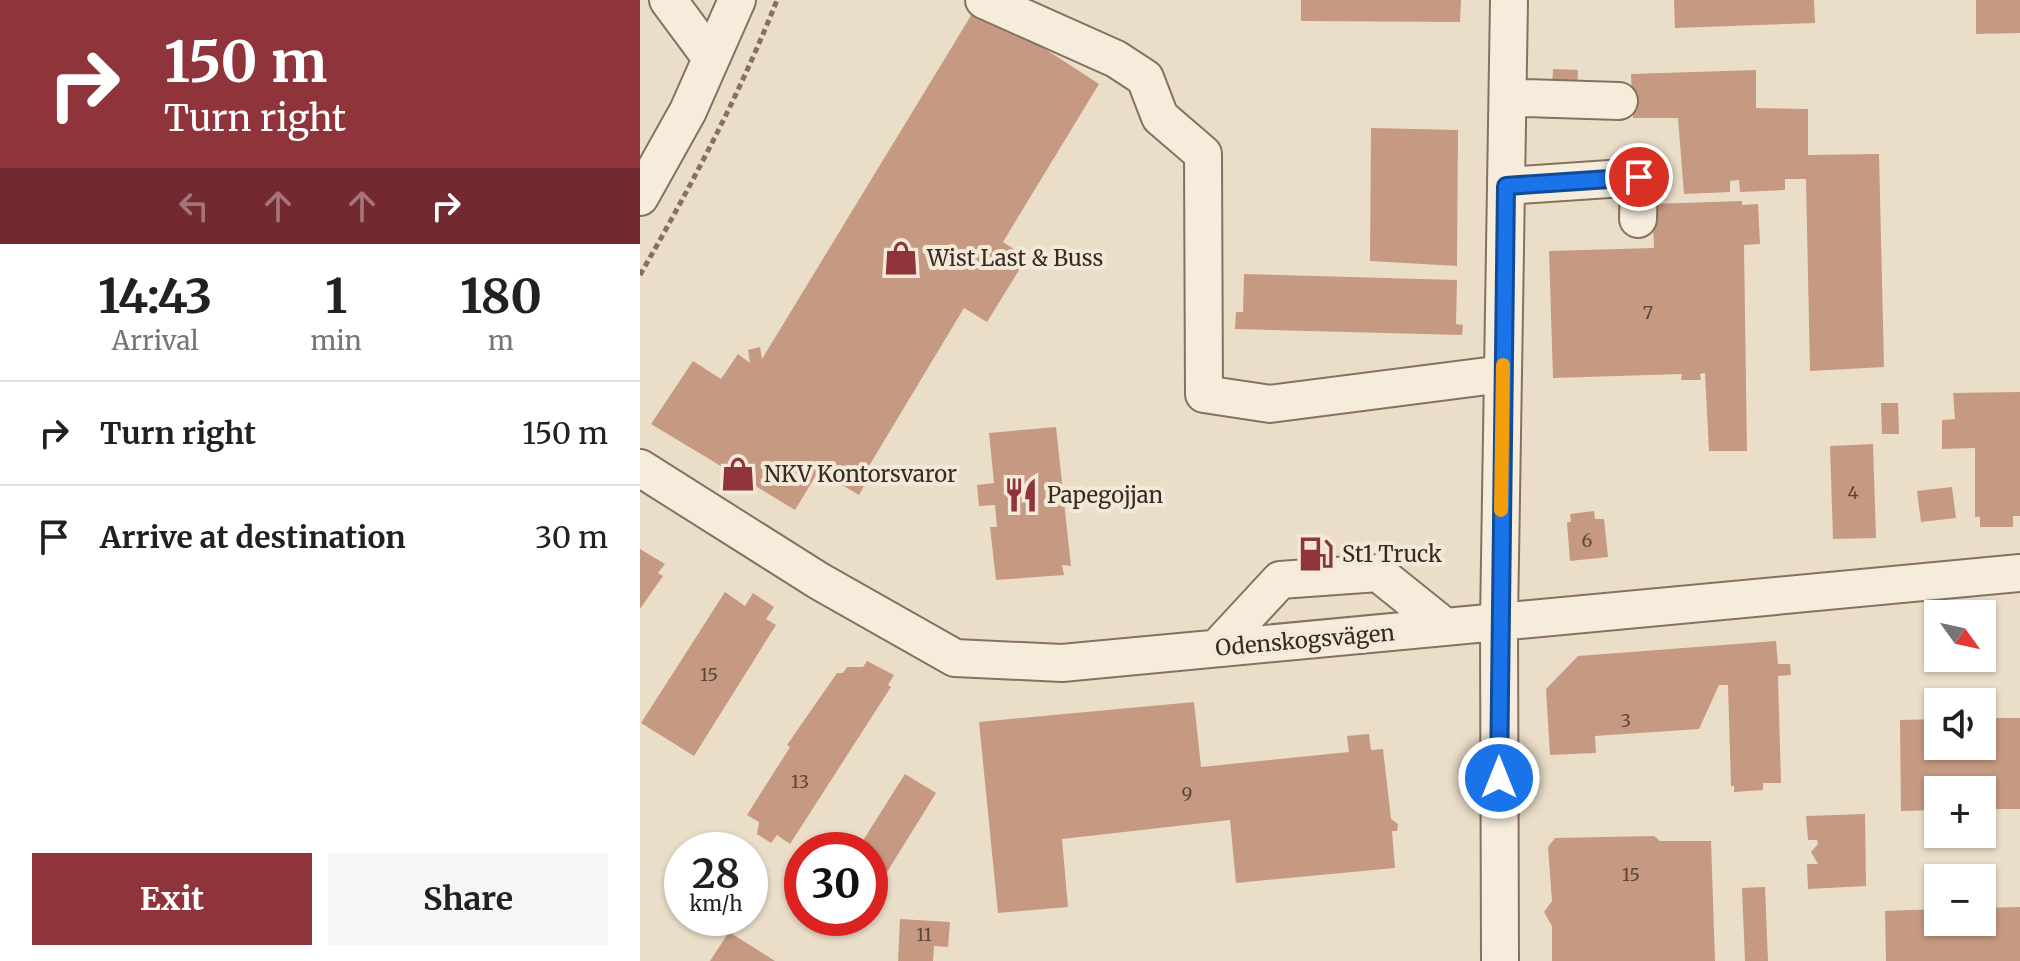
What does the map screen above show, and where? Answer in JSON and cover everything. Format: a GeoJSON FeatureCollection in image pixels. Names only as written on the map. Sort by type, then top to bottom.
{"type":"FeatureCollection","features":[{"type":"Feature","properties":{"kind":"street"},"geometry":{"type":"LineString","coordinates":[[668,0],[711,58]]}},
{"type":"Feature","properties":{"kind":"street"},"geometry":{"type":"LineString","coordinates":[[640,197],[688,111],[737,0]]}},
{"type":"Feature","properties":{"kind":"street"},"geometry":{"type":"LineString","coordinates":[[984,0],[1116,59],[1145,78],[1160,117],[1203,154],[1204,394],[1270,404],[1503,374]]}},
{"type":"Feature","properties":{"kind":"street"},"geometry":{"type":"LineString","coordinates":[[1500,961],[1499,621],[1509,0]]}},
{"type":"Feature","properties":{"kind":"street"},"geometry":{"type":"LineString","coordinates":[[1525,98],[1619,101]]}},
{"type":"Feature","properties":{"kind":"street"},"geometry":{"type":"LineString","coordinates":[[1506,186],[1639,177],[1638,219]]}},
{"type":"Feature","properties":{"kind":"street","name":"Odenskogsvägen"},"geometry":{"type":"LineString","coordinates":[[640,468],[819,581],[955,658],[1062,663],[2020,573]]}},
{"type":"Feature","properties":{"kind":"street"},"geometry":{"type":"LineString","coordinates":[[1217,648],[1280,580],[1378,573],[1444,626]]}},
{"type":"Feature","properties":{"kind":"path"},"geometry":{"type":"LineString","coordinates":[[640,275],[688,191],[750,68],[777,0]]}},
{"type":"Feature","properties":{"kind":"building"},"geometry":{"type":"Polygon","coordinates":[[[1301,0],[1461,0],[1460,22],[1301,21],[1301,0]]]}},
{"type":"Feature","properties":{"kind":"building"},"geometry":{"type":"Polygon","coordinates":[[[1674,0],[1814,0],[1815,23],[1675,28],[1674,0]]]}},
{"type":"Feature","properties":{"kind":"building"},"geometry":{"type":"Polygon","coordinates":[[[1976,0],[2020,0],[2020,33],[1976,34],[1976,0]]]}},
{"type":"Feature","properties":{"kind":"building"},"geometry":{"type":"Polygon","coordinates":[[[975,9],[1002,21],[1099,84],[1003,242],[1027,257],[987,322],[964,308],[866,471],[871,473],[859,495],[837,482],[839,478],[821,467],[795,510],[747,481],[744,487],[727,477],[729,471],[651,424],[693,361],[721,379],[738,354],[750,363],[748,350],[760,347],[762,359],[975,9]]]}},
{"type":"Feature","properties":{"kind":"building"},"geometry":{"type":"Polygon","coordinates":[[[1553,69],[1578,70],[1577,94],[1552,93],[1553,69]]]}},
{"type":"Feature","properties":{"kind":"building"},"geometry":{"type":"Polygon","coordinates":[[[1756,70],[1756,108],[1808,109],[1808,155],[1879,154],[1884,367],[1810,371],[1806,179],[1785,179],[1785,190],[1740,192],[1739,180],[1730,181],[1730,192],[1684,194],[1678,118],[1633,118],[1631,74],[1756,70]]]}},
{"type":"Feature","properties":{"kind":"building"},"geometry":{"type":"Polygon","coordinates":[[[1371,128],[1458,130],[1457,266],[1370,261],[1371,128]]]}},
{"type":"Feature","properties":{"kind":"building"},"geometry":{"type":"Polygon","coordinates":[[[1742,201],[1742,205],[1758,204],[1760,244],[1744,245],[1747,451],[1709,451],[1705,373],[1700,374],[1701,380],[1681,380],[1682,374],[1553,378],[1549,251],[1654,248],[1652,204],[1742,201]]]}},
{"type":"Feature","properties":{"kind":"building"},"geometry":{"type":"Polygon","coordinates":[[[1244,274],[1457,280],[1456,324],[1463,325],[1462,335],[1235,329],[1236,312],[1243,312],[1244,274]]]}},
{"type":"Feature","properties":{"kind":"building"},"geometry":{"type":"Polygon","coordinates":[[[2020,392],[2020,516],[2013,516],[2013,527],[1980,527],[1980,517],[1975,517],[1975,448],[1942,449],[1942,420],[1955,419],[1953,393],[2020,392]]]}},
{"type":"Feature","properties":{"kind":"building"},"geometry":{"type":"Polygon","coordinates":[[[1881,403],[1898,403],[1899,434],[1882,434],[1881,403]]]}},
{"type":"Feature","properties":{"kind":"building","name":"Papegojjan"},"geometry":{"type":"Polygon","coordinates":[[[1056,427],[1071,566],[1062,565],[1064,575],[996,580],[990,527],[997,527],[995,505],[979,506],[977,485],[994,483],[989,433],[1056,427]]]}},
{"type":"Feature","properties":{"kind":"building"},"geometry":{"type":"Polygon","coordinates":[[[1873,444],[1876,538],[1833,539],[1830,446],[1873,444]]]}},
{"type":"Feature","properties":{"kind":"building"},"geometry":{"type":"Polygon","coordinates":[[[1952,487],[1956,518],[1921,522],[1917,491],[1952,487]]]}},
{"type":"Feature","properties":{"kind":"building"},"geometry":{"type":"Polygon","coordinates":[[[1594,511],[1595,519],[1604,519],[1608,557],[1570,561],[1567,522],[1571,522],[1570,514],[1594,511]]]}},
{"type":"Feature","properties":{"kind":"building"},"geometry":{"type":"Polygon","coordinates":[[[640,549],[665,564],[658,573],[663,576],[640,609],[640,549]]]}},
{"type":"Feature","properties":{"kind":"building"},"geometry":{"type":"Polygon","coordinates":[[[725,592],[745,606],[753,593],[774,607],[766,619],[776,625],[694,756],[641,723],[725,592]]]}},
{"type":"Feature","properties":{"kind":"building"},"geometry":{"type":"Polygon","coordinates":[[[1776,641],[1778,664],[1790,664],[1791,675],[1778,676],[1781,783],[1763,783],[1763,790],[1734,792],[1734,786],[1731,786],[1728,685],[1719,685],[1699,729],[1595,736],[1596,753],[1550,755],[1546,689],[1578,656],[1776,641]]]}},
{"type":"Feature","properties":{"kind":"building"},"geometry":{"type":"Polygon","coordinates":[[[867,661],[894,675],[888,685],[891,687],[798,832],[784,832],[784,840],[777,835],[771,843],[768,832],[757,832],[759,822],[747,815],[790,747],[787,745],[837,673],[843,673],[847,667],[863,667],[867,661]]]}},
{"type":"Feature","properties":{"kind":"building"},"geometry":{"type":"Polygon","coordinates":[[[1194,702],[1201,767],[1349,752],[1347,736],[1369,734],[1371,750],[1383,749],[1391,819],[1398,824],[1397,831],[1392,831],[1395,868],[1236,883],[1230,820],[1062,839],[1068,907],[998,913],[979,722],[1194,702]]]}},
{"type":"Feature","properties":{"kind":"building"},"geometry":{"type":"Polygon","coordinates":[[[1996,718],[2020,718],[2020,809],[1996,809],[1996,776],[1924,776],[1924,810],[1901,811],[1900,720],[1924,719],[1924,760],[1996,760],[1996,718]]]}},
{"type":"Feature","properties":{"kind":"building"},"geometry":{"type":"Polygon","coordinates":[[[905,774],[936,793],[888,870],[888,832],[868,832],[905,774]]]}},
{"type":"Feature","properties":{"kind":"building"},"geometry":{"type":"Polygon","coordinates":[[[1865,814],[1866,886],[1808,889],[1807,864],[1818,864],[1811,852],[1818,844],[1817,840],[1808,840],[1806,816],[1865,814]]]}},
{"type":"Feature","properties":{"kind":"building"},"geometry":{"type":"Polygon","coordinates":[[[1654,836],[1660,841],[1711,841],[1715,961],[1552,961],[1552,926],[1544,912],[1552,901],[1548,847],[1555,838],[1654,836]]]}},
{"type":"Feature","properties":{"kind":"building"},"geometry":{"type":"Polygon","coordinates":[[[1765,887],[1768,961],[1745,961],[1742,888],[1765,887]]]}},
{"type":"Feature","properties":{"kind":"building"},"geometry":{"type":"Polygon","coordinates":[[[2020,907],[2020,961],[1886,961],[1885,911],[1924,910],[1924,936],[1996,936],[1996,908],[2020,907]]]}},
{"type":"Feature","properties":{"kind":"building"},"geometry":{"type":"Polygon","coordinates":[[[900,919],[950,922],[948,947],[934,946],[933,961],[898,961],[900,919]]]}},
{"type":"Feature","properties":{"kind":"building"},"geometry":{"type":"Polygon","coordinates":[[[726,936],[735,936],[775,961],[710,961],[726,936]]]}},
{"type":"Feature","properties":{"kind":"slow traffic"},"geometry":{"type":"LineString","coordinates":[[1501,510],[1503,365]]}},
{"type":"Feature","properties":{"kind":"place","name":"Wist Last & Buss"},"geometry":{"type":"Point","coordinates":[901,258]}},
{"type":"Feature","properties":{"kind":"place","name":"NKV Kontorsvaror"},"geometry":{"type":"Point","coordinates":[738,474]}},
{"type":"Feature","properties":{"kind":"place","name":"Papegojjan"},"geometry":{"type":"Point","coordinates":[1021,495]}},
{"type":"Feature","properties":{"kind":"place","name":"St1 Truck"},"geometry":{"type":"Point","coordinates":[1316,554]}},
{"type":"Feature","properties":{"kind":"route"},"geometry":{"type":"LineString","coordinates":[[1499,778],[1506,186],[1639,177]]}}]}
